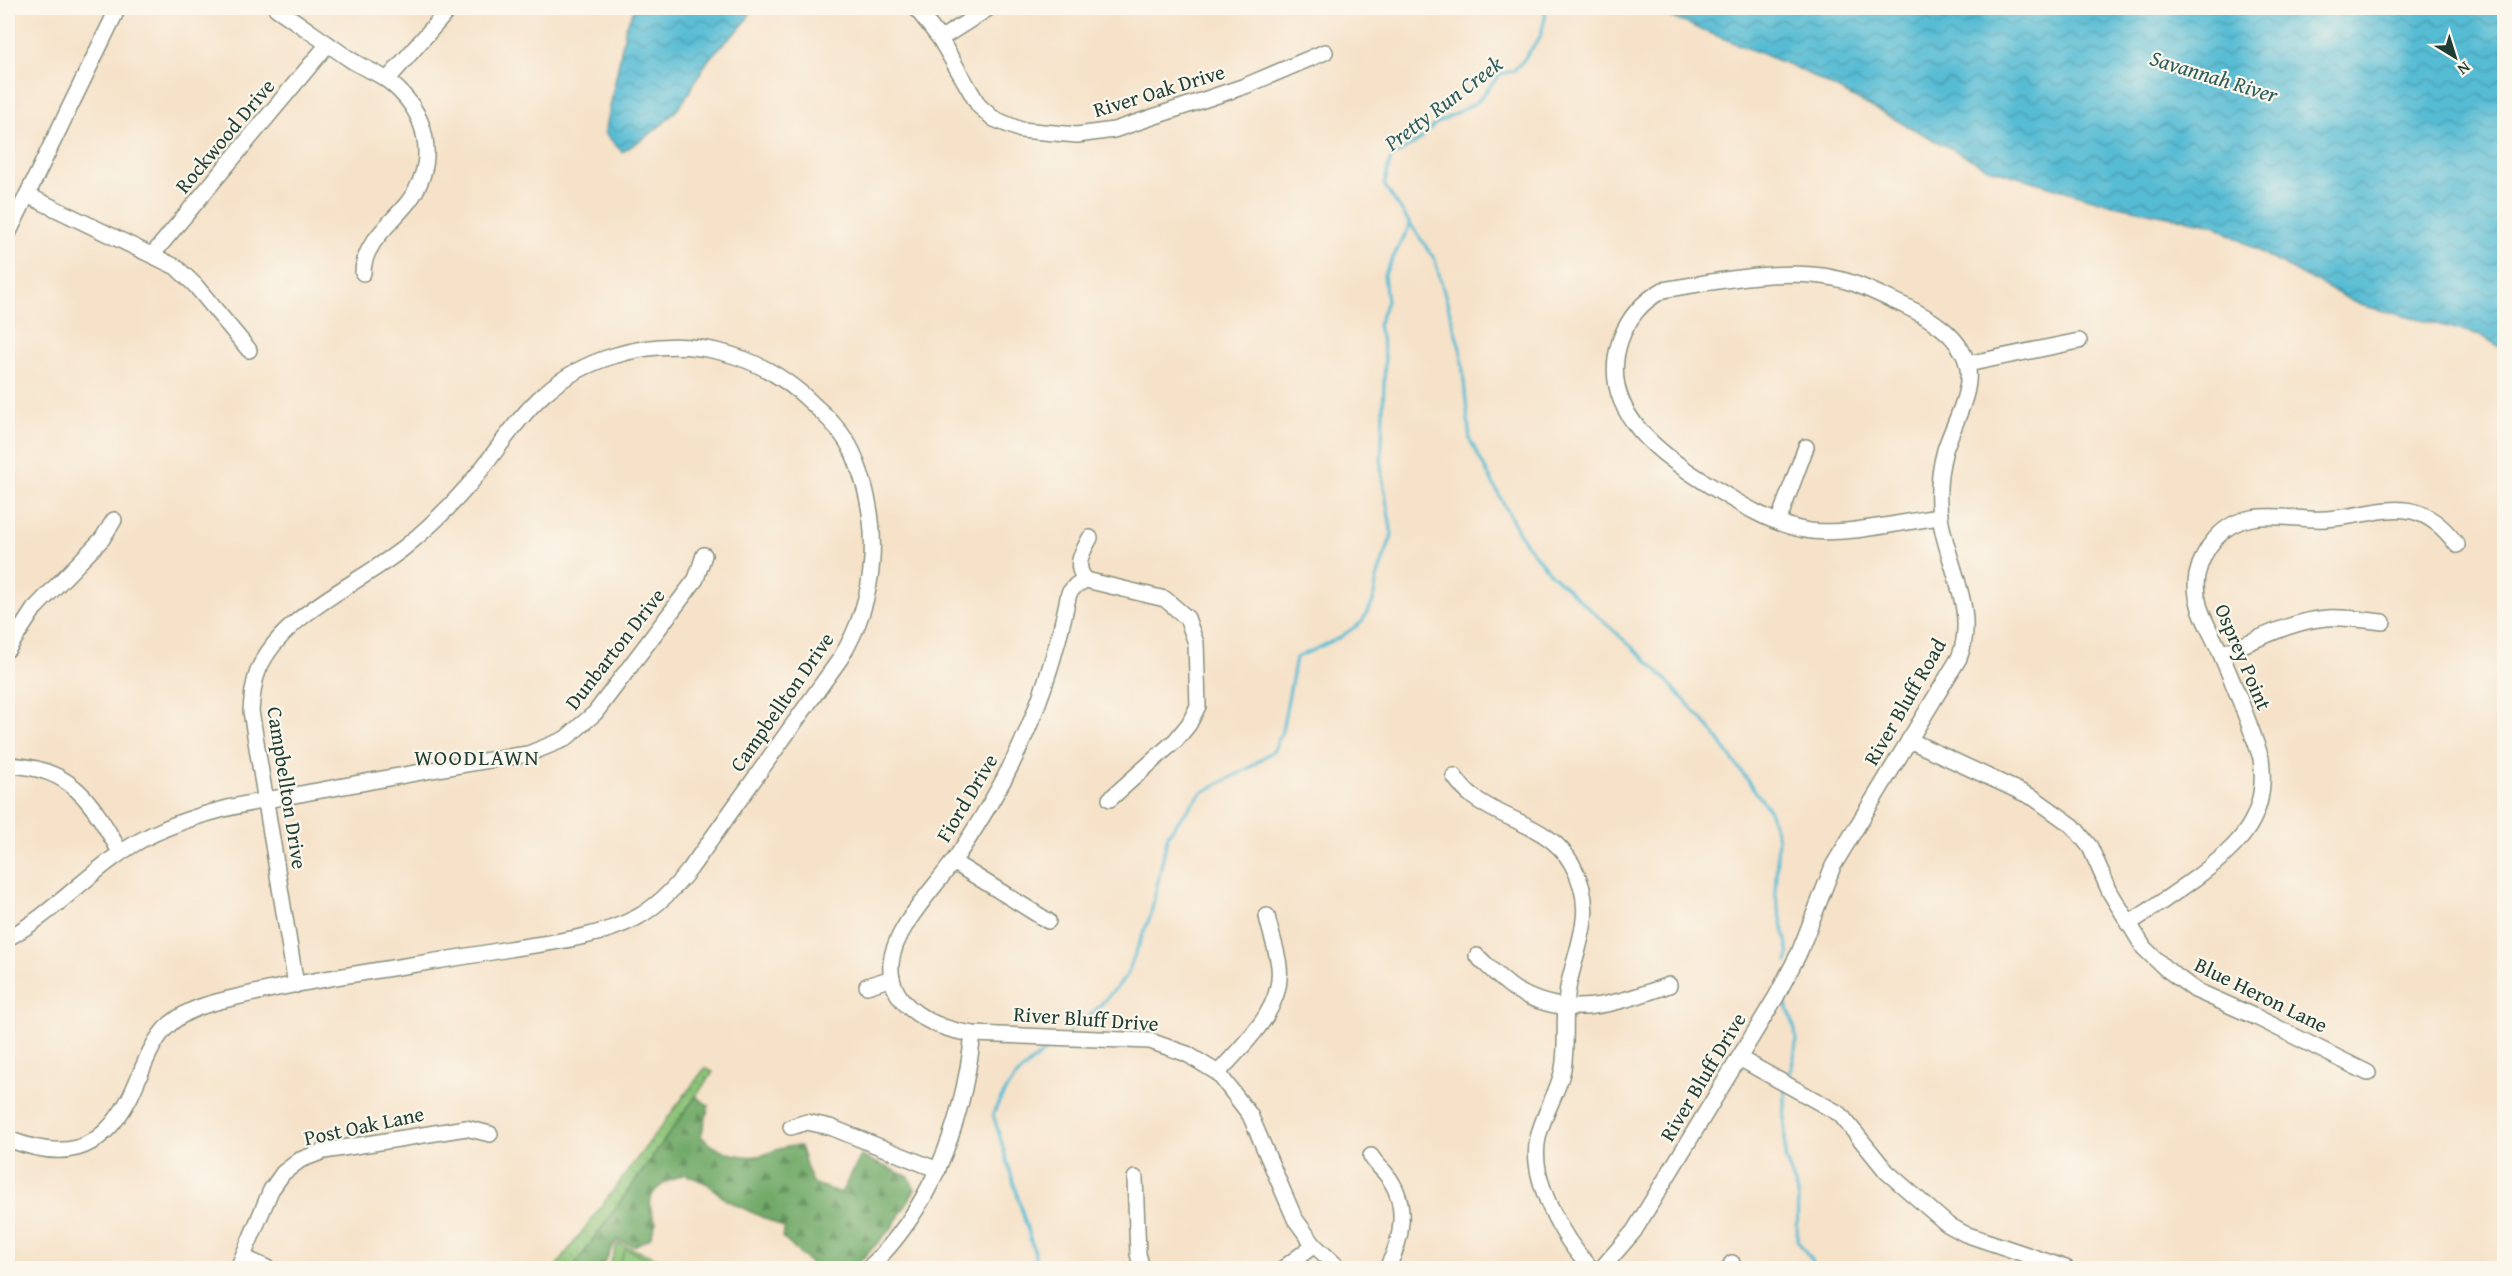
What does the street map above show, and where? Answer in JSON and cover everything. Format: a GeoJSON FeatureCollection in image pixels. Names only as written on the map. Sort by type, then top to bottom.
{"type":"FeatureCollection","features":[{"type":"Feature","properties":{"kind":"street"},"geometry":{"type":"LineString","coordinates":[[8,234],[118,8]]}},
{"type":"Feature","properties":{"kind":"street"},"geometry":{"type":"LineString","coordinates":[[276,8],[328,44],[387,80],[409,104],[422,124],[427,147],[426,170],[409,200],[367,252],[363,273]]}},
{"type":"Feature","properties":{"kind":"street"},"geometry":{"type":"LineString","coordinates":[[387,80],[450,8]]}},
{"type":"Feature","properties":{"kind":"street","name":"River Oak Drive"},"geometry":{"type":"LineString","coordinates":[[916,8],[940,39],[964,84],[986,113],[1012,128],[1060,134],[1114,130],[1245,86],[1325,52]]}},
{"type":"Feature","properties":{"kind":"street"},"geometry":{"type":"LineString","coordinates":[[940,39],[989,8]]}},
{"type":"Feature","properties":{"kind":"street","name":"Rockwood Drive"},"geometry":{"type":"LineString","coordinates":[[153,254],[328,44]]}},
{"type":"Feature","properties":{"kind":"street"},"geometry":{"type":"LineString","coordinates":[[27,195],[153,254],[186,276],[249,350]]}},
{"type":"Feature","properties":{"kind":"street"},"geometry":{"type":"LineString","coordinates":[[1939,517],[1827,531],[1803,530],[1763,517],[1677,466],[1645,435],[1624,408],[1615,378],[1615,357],[1628,324],[1645,302],[1663,290],[1696,284],[1794,274],[1835,278],[1863,287],[1933,320],[1955,342],[1967,364],[2079,341]]}},
{"type":"Feature","properties":{"kind":"street","name":"Campbellton Drive"},"geometry":{"type":"LineString","coordinates":[[8,1139],[51,1152],[72,1150],[86,1145],[110,1124],[124,1106],[151,1050],[172,1023],[200,1005],[296,985],[585,937],[635,919],[668,894],[690,869],[840,659],[863,613],[873,566],[871,508],[855,457],[846,441],[824,414],[788,381],[760,365],[719,350],[693,346],[640,350],[613,356],[562,379],[525,410],[467,486],[405,548],[296,622],[270,649],[253,685],[251,711],[296,985]]}},
{"type":"Feature","properties":{"kind":"street","name":"River Bluff Road"},"geometry":{"type":"LineString","coordinates":[[1820,896],[1845,844],[1959,658],[1965,639],[1964,609],[1939,517],[1941,468],[1965,394],[1967,364]]}},
{"type":"Feature","properties":{"kind":"street"},"geometry":{"type":"LineString","coordinates":[[1778,522],[1806,447]]}},
{"type":"Feature","properties":{"kind":"street","name":"Osprey Point"},"geometry":{"type":"LineString","coordinates":[[2128,924],[2233,849],[2247,831],[2256,813],[2263,776],[2261,758],[2221,654],[2198,604],[2198,573],[2205,553],[2217,536],[2240,520],[2258,516],[2328,519],[2400,508],[2430,518],[2446,531],[2457,545]]}},
{"type":"Feature","properties":{"kind":"street"},"geometry":{"type":"LineString","coordinates":[[8,649],[34,609],[102,539],[114,520]]}},
{"type":"Feature","properties":{"kind":"street"},"geometry":{"type":"LineString","coordinates":[[1090,538],[1079,561],[1080,572],[1086,580],[1166,599],[1186,618],[1196,643],[1197,706],[1189,724],[1176,740],[1110,799]]}},
{"type":"Feature","properties":{"kind":"street","name":"Dunbarton Drive"},"geometry":{"type":"LineString","coordinates":[[8,938],[35,921],[120,852],[153,833],[191,818],[264,799],[528,754],[565,739],[590,718],[616,686],[696,579],[704,555]]}},
{"type":"Feature","properties":{"kind":"street","name":"Fiord Drive"},"geometry":{"type":"LineString","coordinates":[[892,978],[893,952],[903,930],[953,862],[992,801],[1029,729],[1053,666],[1069,593],[1076,585],[1086,580]]}},
{"type":"Feature","properties":{"kind":"street"},"geometry":{"type":"LineString","coordinates":[[2221,654],[2279,630],[2315,620],[2345,618],[2384,622]]}},
{"type":"Feature","properties":{"kind":"street","name":"Blue Heron Lane"},"geometry":{"type":"LineString","coordinates":[[1909,741],[2034,798],[2059,813],[2090,847],[2128,924],[2154,959],[2195,990],[2268,1023],[2368,1073]]}},
{"type":"Feature","properties":{"kind":"street"},"geometry":{"type":"LineString","coordinates":[[8,765],[42,768],[70,783],[105,825],[120,852]]}},
{"type":"Feature","properties":{"kind":"street"},"geometry":{"type":"LineString","coordinates":[[1454,776],[1470,795],[1480,802],[1551,839],[1572,865],[1584,898],[1586,924],[1564,1004],[1564,1065],[1557,1089],[1540,1129],[1537,1160],[1561,1230],[1578,1256],[1591,1269]]}},
{"type":"Feature","properties":{"kind":"street"},"geometry":{"type":"LineString","coordinates":[[953,862],[1048,921]]}},
{"type":"Feature","properties":{"kind":"street","name":"River Bluff Drive"},"geometry":{"type":"LineString","coordinates":[[1602,1269],[1634,1231],[1739,1058],[1799,953],[1820,896]]}},
{"type":"Feature","properties":{"kind":"street"},"geometry":{"type":"LineString","coordinates":[[1218,1072],[1265,1018],[1275,999],[1279,966],[1267,916]]}},
{"type":"Feature","properties":{"kind":"street"},"geometry":{"type":"LineString","coordinates":[[1477,956],[1514,988],[1540,1000],[1583,1008],[1603,1007],[1669,985]]}},
{"type":"Feature","properties":{"kind":"street"},"geometry":{"type":"LineString","coordinates":[[867,986],[892,978],[898,994],[914,1011],[948,1029],[973,1034],[968,1077],[954,1128],[938,1170],[894,1244],[869,1269]]}},
{"type":"Feature","properties":{"kind":"street","name":"River Bluff Drive"},"geometry":{"type":"LineString","coordinates":[[973,1034],[1150,1041],[1188,1054],[1218,1072],[1250,1115],[1287,1204],[1314,1245],[1339,1269]]}},
{"type":"Feature","properties":{"kind":"street"},"geometry":{"type":"LineString","coordinates":[[1739,1058],[1840,1114],[1887,1172],[1947,1224],[1965,1234],[2066,1269]]}},
{"type":"Feature","properties":{"kind":"street"},"geometry":{"type":"LineString","coordinates":[[791,1127],[807,1122],[830,1127],[938,1170]]}},
{"type":"Feature","properties":{"kind":"street","name":"Post Oak Lane"},"geometry":{"type":"LineString","coordinates":[[241,1263],[276,1181],[292,1166],[310,1155],[466,1128],[490,1134]]}},
{"type":"Feature","properties":{"kind":"street"},"geometry":{"type":"LineString","coordinates":[[1371,1156],[1393,1186],[1400,1208],[1400,1237],[1387,1269]]}},
{"type":"Feature","properties":{"kind":"street"},"geometry":{"type":"LineString","coordinates":[[1135,1178],[1142,1269]]}},
{"type":"Feature","properties":{"kind":"street"},"geometry":{"type":"LineString","coordinates":[[1284,1269],[1314,1245]]}},
{"type":"Feature","properties":{"kind":"street"},"geometry":{"type":"LineString","coordinates":[[241,1263],[267,1269]]}},
{"type":"Feature","properties":{"kind":"green space"},"geometry":{"type":"Polygon","coordinates":[[[705,1068],[713,1072],[573,1268],[555,1268],[705,1068]]]}},
{"type":"Feature","properties":{"kind":"green space"},"geometry":{"type":"Polygon","coordinates":[[[696,1096],[709,1106],[701,1136],[721,1150],[738,1155],[755,1156],[785,1147],[800,1146],[812,1183],[841,1193],[861,1156],[909,1177],[915,1190],[891,1229],[853,1268],[815,1268],[782,1237],[785,1228],[726,1200],[708,1184],[685,1174],[668,1181],[655,1191],[650,1204],[656,1222],[650,1238],[634,1246],[617,1240],[601,1268],[573,1268],[696,1096]]]}},
{"type":"Feature","properties":{"kind":"green space"},"geometry":{"type":"Polygon","coordinates":[[[618,1243],[669,1263],[667,1268],[608,1268],[618,1243]]]}},
{"type":"Feature","properties":{"kind":"green space"},"geometry":{"type":"Polygon","coordinates":[[[625,1249],[658,1263],[656,1268],[627,1268],[619,1265],[625,1249]]]}},
{"type":"Feature","properties":{"kind":"water"},"geometry":{"type":"Polygon","coordinates":[[[635,8],[752,8],[739,29],[709,59],[686,98],[670,117],[622,152],[605,133],[626,26],[635,8]]]}},
{"type":"Feature","properties":{"kind":"water","name":"Savannah River"},"geometry":{"type":"Polygon","coordinates":[[[1648,8],[2335,8],[2343,16],[2350,8],[2504,8],[2504,350],[2481,335],[2360,305],[2214,225],[2113,205],[1988,168],[1799,69],[1648,8]]]}},
{"type":"Feature","properties":{"kind":"waterway"},"geometry":{"type":"LineString","coordinates":[[1542,8],[1546,15],[1540,37],[1522,62],[1513,71],[1500,74],[1477,102],[1435,124],[1421,139],[1391,158],[1384,185],[1435,260],[1461,352],[1470,440],[1523,540],[1549,572],[1656,669],[1709,727],[1769,810],[1778,838],[1775,892],[1789,954],[1787,962]]}},
{"type":"Feature","properties":{"kind":"waterway","name":"Pretty Run Creek"},"geometry":{"type":"LineString","coordinates":[[1069,1032],[1090,1016],[1126,977],[1151,914],[1168,834],[1201,793],[1249,768],[1274,750],[1282,731],[1296,658],[1339,638],[1362,622],[1373,602],[1377,578],[1392,535],[1381,469],[1385,355],[1378,325],[1387,301],[1384,275],[1410,225]]}},
{"type":"Feature","properties":{"kind":"waterway"},"geometry":{"type":"LineString","coordinates":[[1783,998],[1796,1038],[1788,1080]]}},
{"type":"Feature","properties":{"kind":"waterway","name":"Pretty Run Creek"},"geometry":{"type":"LineString","coordinates":[[1039,1268],[993,1114],[1005,1091],[1018,1074],[1054,1044]]}},
{"type":"Feature","properties":{"kind":"waterway"},"geometry":{"type":"LineString","coordinates":[[1785,1089],[1785,1157],[1798,1193],[1797,1240],[1817,1268]]}},
{"type":"Feature","properties":{"kind":"district","name":"WOODLAWN"},"geometry":{"type":"Point","coordinates":[477,757]}}]}
